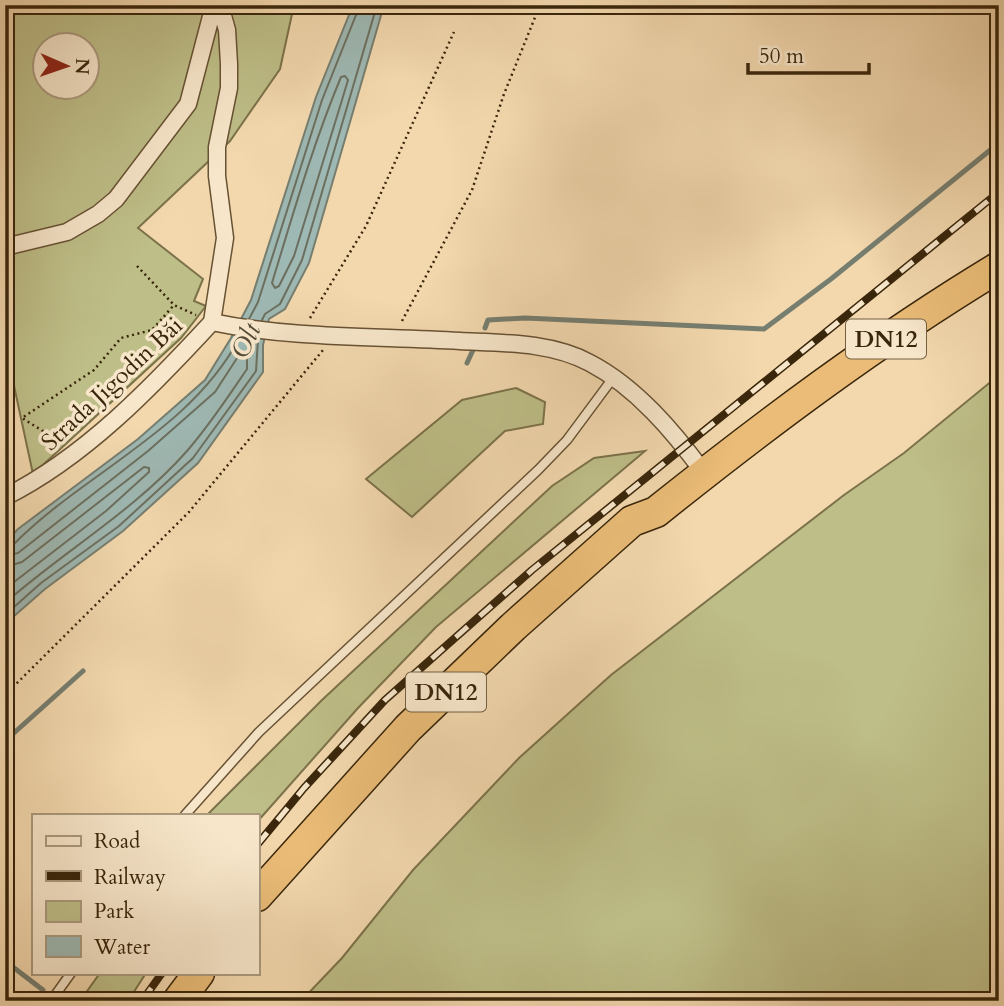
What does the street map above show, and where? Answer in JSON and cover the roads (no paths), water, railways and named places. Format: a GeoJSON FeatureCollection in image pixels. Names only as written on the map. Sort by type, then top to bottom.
{"type":"FeatureCollection","features":[{"type":"Feature","properties":{"kind":"highway","name":"DN12"},"geometry":{"type":"LineString","coordinates":[[259,917],[410,747],[523,638],[640,535],[656,512],[853,362],[999,268]]}},
{"type":"Feature","properties":{"kind":"highway","name":"DN12"},"geometry":{"type":"LineString","coordinates":[[259,894],[408,728],[632,521],[656,512]]}},
{"type":"Feature","properties":{"kind":"highway"},"geometry":{"type":"LineString","coordinates":[[178,1001],[198,974]]}},
{"type":"Feature","properties":{"kind":"highway"},"geometry":{"type":"LineString","coordinates":[[197,1001],[215,974]]}},
{"type":"Feature","properties":{"kind":"street"},"geometry":{"type":"LineString","coordinates":[[5,247],[67,232],[98,214],[116,199],[188,104],[214,5]]}},
{"type":"Feature","properties":{"kind":"street","name":"Strada Jigodin Băi"},"geometry":{"type":"LineString","coordinates":[[5,497],[41,478],[76,452],[159,376],[212,322],[225,238],[217,176],[217,147],[229,88],[227,30],[220,5]]}},
{"type":"Feature","properties":{"kind":"street","name":"Strada Jigodin Băi"},"geometry":{"type":"LineString","coordinates":[[212,322],[279,332],[498,343],[554,350],[589,362],[613,378],[685,446],[704,473]]}},
{"type":"Feature","properties":{"kind":"lane"},"geometry":{"type":"LineString","coordinates":[[186,814],[260,732],[548,460],[567,440],[613,378]]}},
{"type":"Feature","properties":{"kind":"lane"},"geometry":{"type":"LineString","coordinates":[[51,1001],[70,974]]}},
{"type":"Feature","properties":{"kind":"water","name":"Olt"},"geometry":{"type":"Polygon","coordinates":[[[353,5],[384,5],[309,263],[285,309],[269,319],[263,345],[263,372],[198,463],[123,531],[45,589],[5,624],[5,543],[18,529],[138,439],[205,380],[231,338],[251,300],[316,97],[353,5]]]}},
{"type":"Feature","properties":{"kind":"waterway"},"geometry":{"type":"LineString","coordinates":[[485,328],[488,320],[525,318],[764,329],[831,279],[999,143]]}},
{"type":"Feature","properties":{"kind":"waterway"},"geometry":{"type":"LineString","coordinates":[[467,363],[473,350]]}},
{"type":"Feature","properties":{"kind":"waterway"},"geometry":{"type":"LineString","coordinates":[[5,741],[83,671]]}},
{"type":"Feature","properties":{"kind":"waterway"},"geometry":{"type":"LineString","coordinates":[[5,961],[43,990]]}},
{"type":"Feature","properties":{"kind":"railway"},"geometry":{"type":"LineString","coordinates":[[259,843],[304,788],[385,700],[532,570],[999,192]]}},
{"type":"Feature","properties":{"kind":"railway"},"geometry":{"type":"LineString","coordinates":[[142,1001],[161,974]]}}]}
